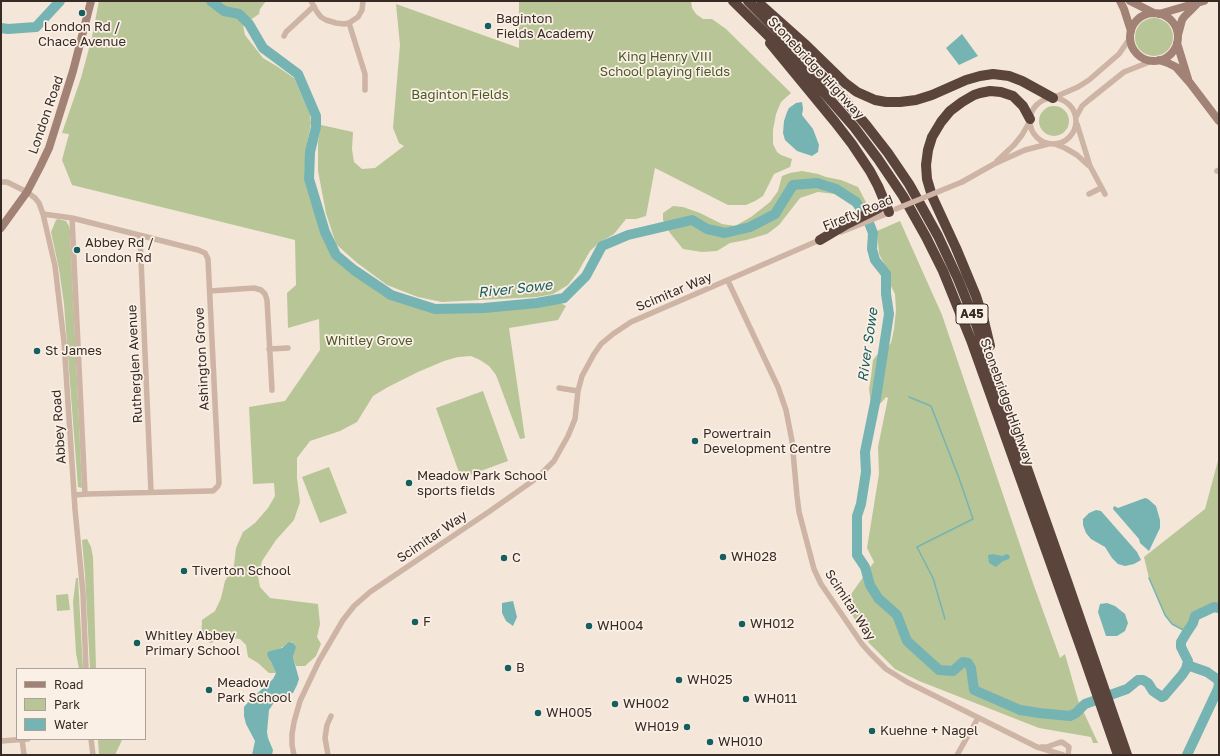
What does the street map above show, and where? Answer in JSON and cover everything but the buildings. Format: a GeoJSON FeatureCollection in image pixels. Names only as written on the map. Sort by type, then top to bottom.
{"type":"FeatureCollection","features":[{"type":"Feature","properties":{"kind":"highway","name":"Stonebridge Highway"},"geometry":{"type":"LineString","coordinates":[[733,1],[812,79],[854,128],[878,159],[903,196],[926,237],[943,271],[968,334],[1082,651],[1127,755]]}},
{"type":"Feature","properties":{"kind":"highway","name":"Stonebridge Highway"},"geometry":{"type":"LineString","coordinates":[[748,1],[839,93],[867,126],[909,184],[938,236],[958,279],[976,324],[1068,584],[1096,686]]}},
{"type":"Feature","properties":{"kind":"highway"},"geometry":{"type":"LineString","coordinates":[[756,1],[807,46],[845,83],[857,92],[875,100],[886,102],[916,100],[932,95],[966,80],[993,74],[1009,76],[1022,81],[1054,98]]}},
{"type":"Feature","properties":{"kind":"highway"},"geometry":{"type":"LineString","coordinates":[[749,17],[852,144],[870,171],[886,209],[820,240]]}},
{"type":"Feature","properties":{"kind":"highway"},"geometry":{"type":"LineString","coordinates":[[999,390],[984,320],[978,302],[956,248],[932,196],[927,179],[928,150],[932,137],[950,111],[962,102],[980,93],[990,91],[1001,92],[1013,96],[1022,106],[1030,120]]}},
{"type":"Feature","properties":{"kind":"highway","name":"Stonebridge Highway"},"geometry":{"type":"LineString","coordinates":[[1106,709],[1118,755]]}},
{"type":"Feature","properties":{"kind":"highway"},"geometry":{"type":"LineString","coordinates":[[1106,709],[1110,755]]}},
{"type":"Feature","properties":{"kind":"highway"},"geometry":{"type":"LineString","coordinates":[[1106,709],[1132,755]]}},
{"type":"Feature","properties":{"kind":"street","name":"London Road"},"geometry":{"type":"LineString","coordinates":[[1,228],[26,192],[49,148],[73,71],[91,1]]}},
{"type":"Feature","properties":{"kind":"street"},"geometry":{"type":"LineString","coordinates":[[284,36],[312,4],[326,20],[336,23],[349,23],[358,17],[362,10],[363,1]]}},
{"type":"Feature","properties":{"kind":"street"},"geometry":{"type":"LineString","coordinates":[[1120,1],[1124,9],[1134,49],[1137,53],[1146,60],[1168,62],[1176,67],[1219,121]]}},
{"type":"Feature","properties":{"kind":"street"},"geometry":{"type":"LineString","coordinates":[[1130,1],[1165,16],[1175,25],[1190,83]]}},
{"type":"Feature","properties":{"kind":"street"},"geometry":{"type":"LineString","coordinates":[[1054,98],[1066,102],[1071,106],[1076,118],[1076,124],[1075,130],[1067,140],[1061,143],[1048,144],[1037,138],[1030,120],[1032,112],[1040,102],[1046,99],[1054,98],[1089,80],[1119,54],[1131,34],[1134,25],[1142,16],[1201,2]]}},
{"type":"Feature","properties":{"kind":"street"},"geometry":{"type":"LineString","coordinates":[[1076,118],[1082,106],[1124,72],[1165,58],[1171,54],[1175,49],[1184,17],[1201,2]]}},
{"type":"Feature","properties":{"kind":"street"},"geometry":{"type":"LineString","coordinates":[[349,23],[365,74],[365,90]]}},
{"type":"Feature","properties":{"kind":"street","name":"Firefly Road"},"geometry":{"type":"LineString","coordinates":[[994,164],[1014,145],[1022,135],[1030,120]]}},
{"type":"Feature","properties":{"kind":"street"},"geometry":{"type":"LineString","coordinates":[[1076,124],[1090,166],[1105,194]]}},
{"type":"Feature","properties":{"kind":"street","name":"Firefly Road"},"geometry":{"type":"LineString","coordinates":[[886,209],[962,182],[994,164],[1025,150],[1048,144]]}},
{"type":"Feature","properties":{"kind":"street"},"geometry":{"type":"LineString","coordinates":[[1055,144],[1077,155],[1090,166]]}},
{"type":"Feature","properties":{"kind":"street","name":"Abbey Road"},"geometry":{"type":"LineString","coordinates":[[1,182],[7,182],[26,192],[37,200],[43,214],[55,266],[64,342],[74,495],[83,593],[86,668]]}},
{"type":"Feature","properties":{"kind":"street"},"geometry":{"type":"LineString","coordinates":[[1089,194],[1101,188]]}},
{"type":"Feature","properties":{"kind":"street","name":"Ashington Grove"},"geometry":{"type":"LineString","coordinates":[[43,214],[72,218],[198,250],[205,253],[208,259],[220,483],[216,488],[210,491],[74,495]]}},
{"type":"Feature","properties":{"kind":"street","name":"Abbey Road"},"geometry":{"type":"LineString","coordinates":[[72,218],[85,494]]}},
{"type":"Feature","properties":{"kind":"street","name":"Rutherglen Avenue"},"geometry":{"type":"LineString","coordinates":[[140,236],[151,492]]}},
{"type":"Feature","properties":{"kind":"street","name":"Firefly Road"},"geometry":{"type":"LineString","coordinates":[[728,281],[820,240]]}},
{"type":"Feature","properties":{"kind":"street","name":"Scimitar Way"},"geometry":{"type":"LineString","coordinates":[[294,755],[292,734],[300,701],[319,661],[343,620],[354,606],[370,592],[490,511],[534,480],[545,470],[554,460],[568,436],[575,419],[578,392],[582,376],[601,344],[612,334],[631,322],[728,281],[775,381],[786,410],[792,441],[799,512],[814,568],[821,584],[862,644],[886,669],[907,682],[1037,747],[1063,755]]}},
{"type":"Feature","properties":{"kind":"street"},"geometry":{"type":"LineString","coordinates":[[210,291],[254,288],[263,292],[267,300],[272,390]]}},
{"type":"Feature","properties":{"kind":"street"},"geometry":{"type":"LineString","coordinates":[[269,349],[288,348]]}},
{"type":"Feature","properties":{"kind":"street"},"geometry":{"type":"LineString","coordinates":[[559,388],[578,392]]}},
{"type":"Feature","properties":{"kind":"street"},"geometry":{"type":"LineString","coordinates":[[328,755],[325,738],[327,725],[331,716]]}},
{"type":"Feature","properties":{"kind":"street"},"geometry":{"type":"LineString","coordinates":[[957,755],[978,718]]}},
{"type":"Feature","properties":{"kind":"street"},"geometry":{"type":"LineString","coordinates":[[1,741],[16,740]]}},
{"type":"Feature","properties":{"kind":"street"},"geometry":{"type":"LineString","coordinates":[[22,740],[24,755]]}},
{"type":"Feature","properties":{"kind":"street"},"geometry":{"type":"LineString","coordinates":[[91,740],[93,755]]}},
{"type":"Feature","properties":{"kind":"street"},"geometry":{"type":"LineString","coordinates":[[1037,747],[1047,747],[1062,742],[1069,747],[1068,755]]}},
{"type":"Feature","properties":{"kind":"green space","name":"Whitley Grove"},"geometry":{"type":"Polygon","coordinates":[[[99,1],[266,1],[260,9],[259,14],[243,25],[245,35],[263,58],[294,78],[310,114],[311,123],[306,150],[304,179],[323,239],[335,257],[345,267],[390,297],[435,311],[462,313],[557,301],[566,306],[558,320],[509,328],[525,438],[520,439],[496,375],[489,366],[471,356],[458,357],[418,372],[373,396],[357,422],[340,431],[310,441],[297,458],[297,478],[300,502],[294,520],[276,540],[262,561],[258,576],[260,587],[270,598],[318,604],[320,624],[317,637],[321,644],[316,656],[305,666],[296,666],[293,657],[295,649],[293,643],[291,642],[279,649],[269,651],[269,659],[276,673],[269,673],[258,663],[248,657],[246,645],[240,639],[224,637],[211,643],[201,639],[202,620],[215,611],[221,598],[225,581],[234,565],[236,548],[243,532],[255,523],[268,508],[275,496],[274,483],[253,484],[249,407],[285,401],[320,350],[319,319],[288,328],[287,293],[296,285],[295,240],[72,185],[62,160],[69,134],[62,133],[81,78],[92,37],[99,1]]]}},
{"type":"Feature","properties":{"kind":"green space"},"geometry":{"type":"Polygon","coordinates":[[[519,1],[691,1],[692,8],[696,14],[703,19],[712,19],[726,29],[791,93],[781,102],[776,114],[773,130],[773,144],[777,152],[792,159],[790,167],[774,174],[763,196],[746,205],[728,205],[655,168],[646,216],[636,219],[626,219],[614,234],[600,242],[590,251],[578,272],[568,285],[553,294],[537,297],[442,302],[418,297],[387,285],[356,262],[336,244],[326,213],[318,171],[318,142],[321,125],[353,132],[352,149],[354,162],[362,169],[375,168],[404,146],[399,143],[393,128],[400,45],[396,4],[519,48],[519,1]]]}},
{"type":"Feature","properties":{"kind":"green space"},"geometry":{"type":"Polygon","coordinates":[[[1150,18],[1158,18],[1165,21],[1170,26],[1173,37],[1170,48],[1165,53],[1158,56],[1150,56],[1143,53],[1138,48],[1135,41],[1135,33],[1138,26],[1143,21],[1150,18]]]}},
{"type":"Feature","properties":{"kind":"green space"},"geometry":{"type":"Polygon","coordinates":[[[1054,106],[1065,110],[1069,121],[1065,132],[1054,136],[1043,132],[1039,121],[1043,110],[1054,106]]]}},
{"type":"Feature","properties":{"kind":"green space"},"geometry":{"type":"Polygon","coordinates":[[[802,171],[841,180],[858,187],[868,206],[864,208],[835,194],[818,192],[800,198],[779,225],[767,234],[730,243],[717,251],[702,252],[683,249],[670,233],[663,220],[663,213],[673,206],[683,207],[700,213],[722,224],[735,226],[751,217],[770,202],[778,191],[782,176],[802,171]]]}},
{"type":"Feature","properties":{"kind":"green space"},"geometry":{"type":"Polygon","coordinates":[[[56,220],[66,221],[70,230],[82,488],[78,487],[64,304],[59,269],[51,232],[56,220]]]}},
{"type":"Feature","properties":{"kind":"green space"},"geometry":{"type":"Polygon","coordinates":[[[900,221],[942,315],[1060,658],[1065,654],[1078,700],[1098,743],[1093,743],[1091,737],[1039,728],[919,681],[895,669],[869,643],[851,613],[849,597],[874,562],[867,548],[879,474],[878,447],[888,398],[886,397],[881,403],[871,404],[869,389],[873,360],[891,343],[896,310],[895,294],[890,284],[889,273],[879,254],[877,231],[900,221]]]}},
{"type":"Feature","properties":{"kind":"green space"},"geometry":{"type":"Polygon","coordinates":[[[483,391],[508,461],[461,478],[436,408],[483,391]]]}},
{"type":"Feature","properties":{"kind":"green space"},"geometry":{"type":"Polygon","coordinates":[[[1219,457],[1219,608],[1214,607],[1195,616],[1193,623],[1187,632],[1172,624],[1165,615],[1149,578],[1144,557],[1205,509],[1219,457]]]}},
{"type":"Feature","properties":{"kind":"green space"},"geometry":{"type":"Polygon","coordinates":[[[329,467],[347,513],[320,523],[302,477],[329,467]]]}},
{"type":"Feature","properties":{"kind":"green space"},"geometry":{"type":"Polygon","coordinates":[[[87,539],[91,547],[93,557],[96,668],[90,668],[82,540],[87,539]]]}},
{"type":"Feature","properties":{"kind":"green space"},"geometry":{"type":"Polygon","coordinates":[[[76,578],[78,578],[83,668],[79,668],[76,653],[73,602],[76,578]]]}},
{"type":"Feature","properties":{"kind":"green space"},"geometry":{"type":"Polygon","coordinates":[[[68,594],[70,610],[57,611],[56,595],[68,594]]]}},
{"type":"Feature","properties":{"kind":"green space"},"geometry":{"type":"Polygon","coordinates":[[[98,740],[122,740],[115,755],[99,755],[98,740]]]}},
{"type":"Feature","properties":{"kind":"water"},"geometry":{"type":"Polygon","coordinates":[[[962,34],[978,56],[959,65],[946,48],[962,34]]]}},
{"type":"Feature","properties":{"kind":"water"},"geometry":{"type":"Polygon","coordinates":[[[802,102],[802,115],[813,129],[819,145],[818,152],[812,156],[797,151],[785,140],[783,133],[784,121],[789,108],[796,103],[802,102]]]}},
{"type":"Feature","properties":{"kind":"water"},"geometry":{"type":"Polygon","coordinates":[[[1145,498],[1156,506],[1160,520],[1160,528],[1149,551],[1140,543],[1139,539],[1113,509],[1114,506],[1118,508],[1145,498]]]}},
{"type":"Feature","properties":{"kind":"water"},"geometry":{"type":"Polygon","coordinates":[[[1096,510],[1101,511],[1137,552],[1141,560],[1134,564],[1125,566],[1118,564],[1105,547],[1091,539],[1086,533],[1083,525],[1083,519],[1089,513],[1096,510]]]}},
{"type":"Feature","properties":{"kind":"water"},"geometry":{"type":"Polygon","coordinates":[[[993,554],[1002,556],[1007,554],[1010,556],[1009,559],[1003,561],[996,567],[989,563],[988,555],[993,554]]]}},
{"type":"Feature","properties":{"kind":"water"},"geometry":{"type":"Polygon","coordinates":[[[513,601],[517,617],[513,626],[506,621],[502,613],[502,603],[513,601]]]}},
{"type":"Feature","properties":{"kind":"water"},"geometry":{"type":"Polygon","coordinates":[[[1107,603],[1115,606],[1125,614],[1128,623],[1125,631],[1117,636],[1106,636],[1098,612],[1100,604],[1107,603]]]}},
{"type":"Feature","properties":{"kind":"water"},"geometry":{"type":"Polygon","coordinates":[[[289,642],[293,643],[296,647],[293,657],[299,679],[293,693],[275,701],[269,710],[267,732],[273,750],[272,755],[252,755],[255,741],[246,724],[244,707],[273,679],[276,673],[267,654],[269,651],[282,648],[289,642]]]}},
{"type":"Feature","properties":{"kind":"waterway","name":"River Sowe"},"geometry":{"type":"LineString","coordinates":[[1,28],[36,27],[60,1]]}},
{"type":"Feature","properties":{"kind":"waterway","name":"River Sowe"},"geometry":{"type":"LineString","coordinates":[[211,1],[224,11],[239,14],[249,24],[263,48],[298,74],[316,116],[316,127],[310,152],[309,179],[325,232],[336,255],[354,270],[391,295],[435,309],[484,308],[537,303],[564,298],[586,276],[602,246],[628,235],[692,220],[707,229],[725,233],[750,227],[775,214],[793,185],[817,183],[836,189],[856,202],[867,218],[873,233],[872,249],[875,260],[886,274],[886,294],[889,314],[876,398],[865,452],[866,472],[861,504],[857,516],[857,555],[865,567],[870,585],[878,598],[897,615],[907,641],[939,670],[953,671],[963,662],[968,663],[971,668],[974,690],[1020,710],[1039,713],[1070,716],[1076,713],[1085,704],[1127,689],[1138,680],[1143,680],[1148,683],[1153,691],[1162,697],[1186,669],[1188,661],[1181,647],[1181,642],[1193,623],[1195,616],[1214,607],[1219,608]]}},
{"type":"Feature","properties":{"kind":"waterway"},"geometry":{"type":"LineString","coordinates":[[909,397],[931,406],[973,519],[917,547],[933,578],[945,619]]}},
{"type":"Feature","properties":{"kind":"waterway"},"geometry":{"type":"LineString","coordinates":[[1149,578],[1165,615],[1172,624],[1187,632]]}},
{"type":"Feature","properties":{"kind":"waterway"},"geometry":{"type":"LineString","coordinates":[[1187,665],[1207,672],[1217,679],[1219,683]]}},
{"type":"Feature","properties":{"kind":"waterway"},"geometry":{"type":"LineString","coordinates":[[1187,755],[1219,684]]}},
{"type":"Feature","properties":{"kind":"place","name":"London Rd / Chace Avenue"},"geometry":{"type":"Point","coordinates":[82,13]}},
{"type":"Feature","properties":{"kind":"place","name":"Baginton Fields Academy"},"geometry":{"type":"Point","coordinates":[488,26]}},
{"type":"Feature","properties":{"kind":"place","name":"Abbey Rd / London Rd"},"geometry":{"type":"Point","coordinates":[77,250]}},
{"type":"Feature","properties":{"kind":"place","name":"St James"},"geometry":{"type":"Point","coordinates":[37,351]}},
{"type":"Feature","properties":{"kind":"place","name":"Powertrain Development Centre"},"geometry":{"type":"Point","coordinates":[695,441]}},
{"type":"Feature","properties":{"kind":"place","name":"Meadow Park School sports fields"},"geometry":{"type":"Point","coordinates":[409,483]}},
{"type":"Feature","properties":{"kind":"place","name":"WH028"},"geometry":{"type":"Point","coordinates":[723,557]}},
{"type":"Feature","properties":{"kind":"place","name":"C"},"geometry":{"type":"Point","coordinates":[504,558]}},
{"type":"Feature","properties":{"kind":"place","name":"Tiverton School"},"geometry":{"type":"Point","coordinates":[184,571]}},
{"type":"Feature","properties":{"kind":"place","name":"F"},"geometry":{"type":"Point","coordinates":[415,622]}},
{"type":"Feature","properties":{"kind":"place","name":"WH012"},"geometry":{"type":"Point","coordinates":[742,624]}},
{"type":"Feature","properties":{"kind":"place","name":"WH004"},"geometry":{"type":"Point","coordinates":[589,626]}},
{"type":"Feature","properties":{"kind":"place","name":"Whitley Abbey Primary School"},"geometry":{"type":"Point","coordinates":[137,643]}},
{"type":"Feature","properties":{"kind":"place","name":"B"},"geometry":{"type":"Point","coordinates":[508,668]}},
{"type":"Feature","properties":{"kind":"place","name":"WH025"},"geometry":{"type":"Point","coordinates":[679,680]}},
{"type":"Feature","properties":{"kind":"place","name":"Meadow Park School"},"geometry":{"type":"Point","coordinates":[209,690]}},
{"type":"Feature","properties":{"kind":"place","name":"WH011"},"geometry":{"type":"Point","coordinates":[746,699]}},
{"type":"Feature","properties":{"kind":"place","name":"WH002"},"geometry":{"type":"Point","coordinates":[615,704]}},
{"type":"Feature","properties":{"kind":"place","name":"WH005"},"geometry":{"type":"Point","coordinates":[538,713]}},
{"type":"Feature","properties":{"kind":"place","name":"WH019"},"geometry":{"type":"Point","coordinates":[687,727]}},
{"type":"Feature","properties":{"kind":"place","name":"Kuehne + Nagel"},"geometry":{"type":"Point","coordinates":[872,731]}},
{"type":"Feature","properties":{"kind":"place","name":"WH010"},"geometry":{"type":"Point","coordinates":[710,742]}},
{"type":"Feature","properties":{"kind":"park label","name":"King Henry VIII School playing fields"},"geometry":{"type":"Point","coordinates":[665,64]}},
{"type":"Feature","properties":{"kind":"park label","name":"Baginton Fields"},"geometry":{"type":"Point","coordinates":[460,95]}}]}
